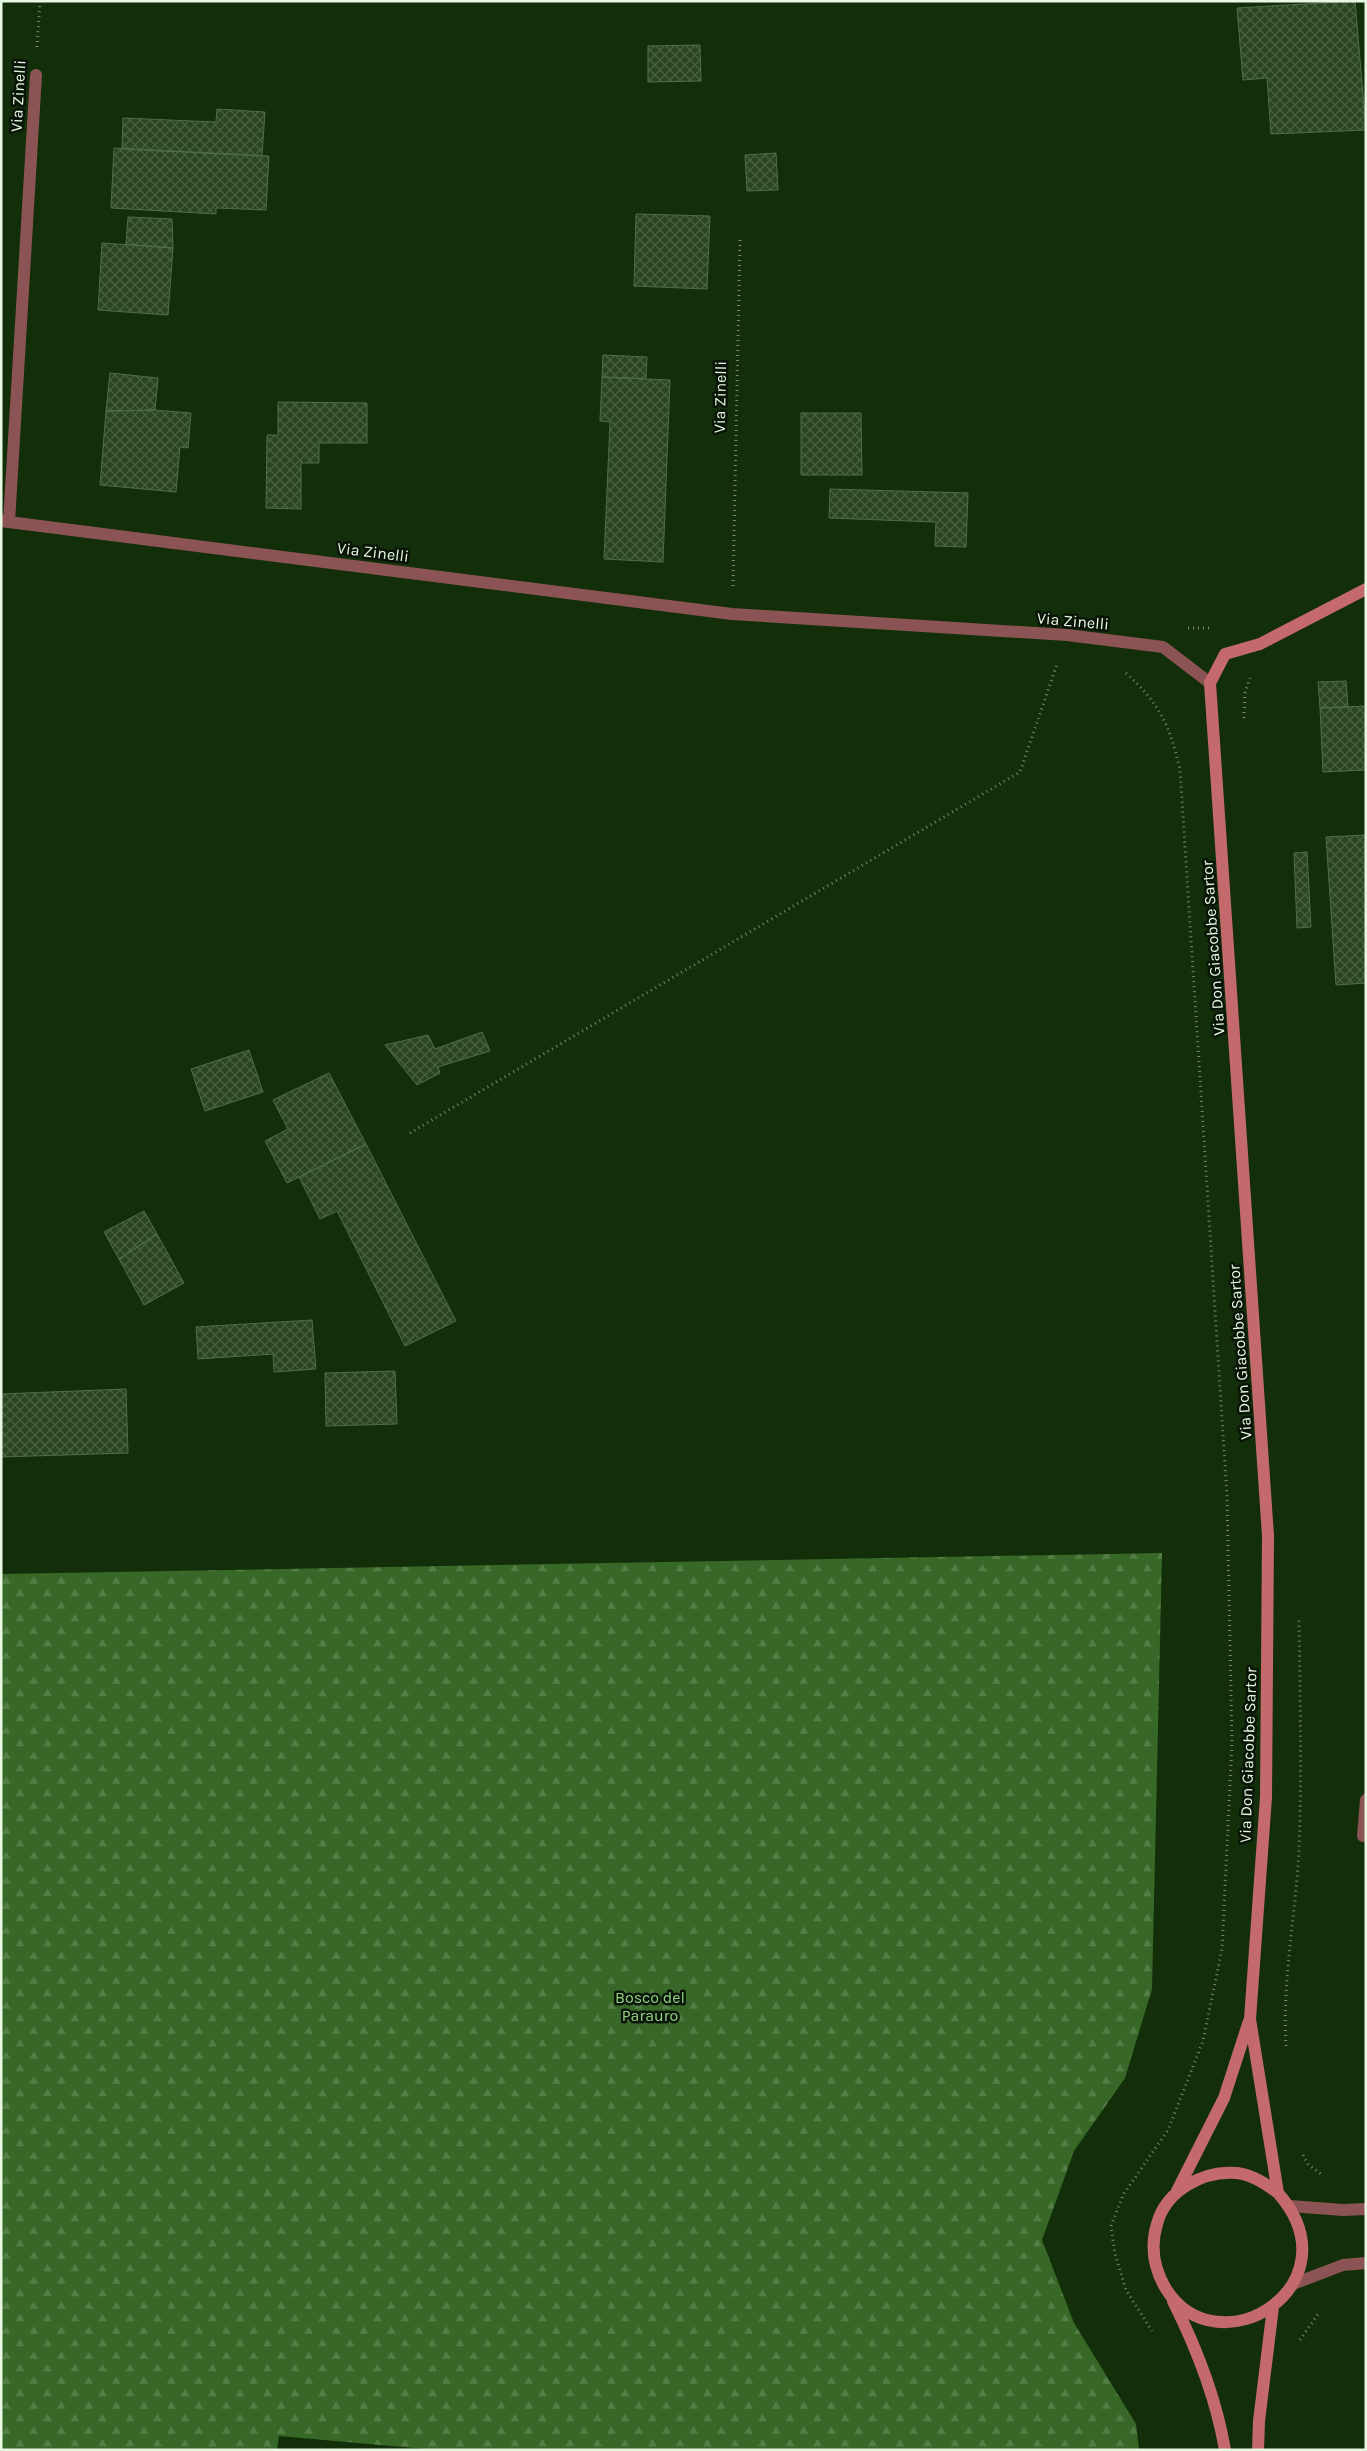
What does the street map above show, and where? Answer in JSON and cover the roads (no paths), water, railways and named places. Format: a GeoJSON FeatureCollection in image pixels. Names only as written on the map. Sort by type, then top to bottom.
{"type":"FeatureCollection","features":[{"type":"Feature","properties":{"kind":"main road"},"geometry":{"type":"LineString","coordinates":[[1210,683],[1225,654],[1260,644],[1366,588]]}},
{"type":"Feature","properties":{"kind":"main road","name":"Via Don Giacobbe Sartor"},"geometry":{"type":"LineString","coordinates":[[1210,683],[1268,1536],[1266,1797],[1250,2019],[1278,2192]]}},
{"type":"Feature","properties":{"kind":"main road","name":"Via Don Giacobbe Sartor"},"geometry":{"type":"LineString","coordinates":[[1225,2450],[1219,2415],[1193,2342],[1160,2279],[1155,2264],[1154,2233],[1158,2218],[1177,2192],[1224,2098],[1250,2019]]}},
{"type":"Feature","properties":{"kind":"main road","name":"Via Don Giacobbe Sartor"},"geometry":{"type":"LineString","coordinates":[[1168,2292],[1179,2305],[1193,2314],[1209,2320],[1243,2321],[1273,2307],[1285,2296],[1293,2284],[1300,2264],[1302,2244],[1298,2224],[1290,2206],[1278,2192],[1260,2180],[1239,2173],[1216,2174],[1195,2180],[1177,2192]]}},
{"type":"Feature","properties":{"kind":"main road"},"geometry":{"type":"LineString","coordinates":[[1258,2450],[1258,2421],[1273,2307]]}},
{"type":"Feature","properties":{"kind":"street","name":"Via Zinelli"},"geometry":{"type":"LineString","coordinates":[[36,75],[5,521],[732,614],[1067,635],[1164,646],[1210,683]]}},
{"type":"Feature","properties":{"kind":"street"},"geometry":{"type":"LineString","coordinates":[[1363,1836],[1366,1800]]}},
{"type":"Feature","properties":{"kind":"street"},"geometry":{"type":"LineString","coordinates":[[1290,2206],[1343,2210],[1366,2209]]}},
{"type":"Feature","properties":{"kind":"street"},"geometry":{"type":"LineString","coordinates":[[1293,2284],[1343,2265],[1366,2263]]}},
{"type":"Feature","properties":{"kind":"park label","name":"Bosco del Parauro"},"geometry":{"type":"Point","coordinates":[650,2006]}}]}
